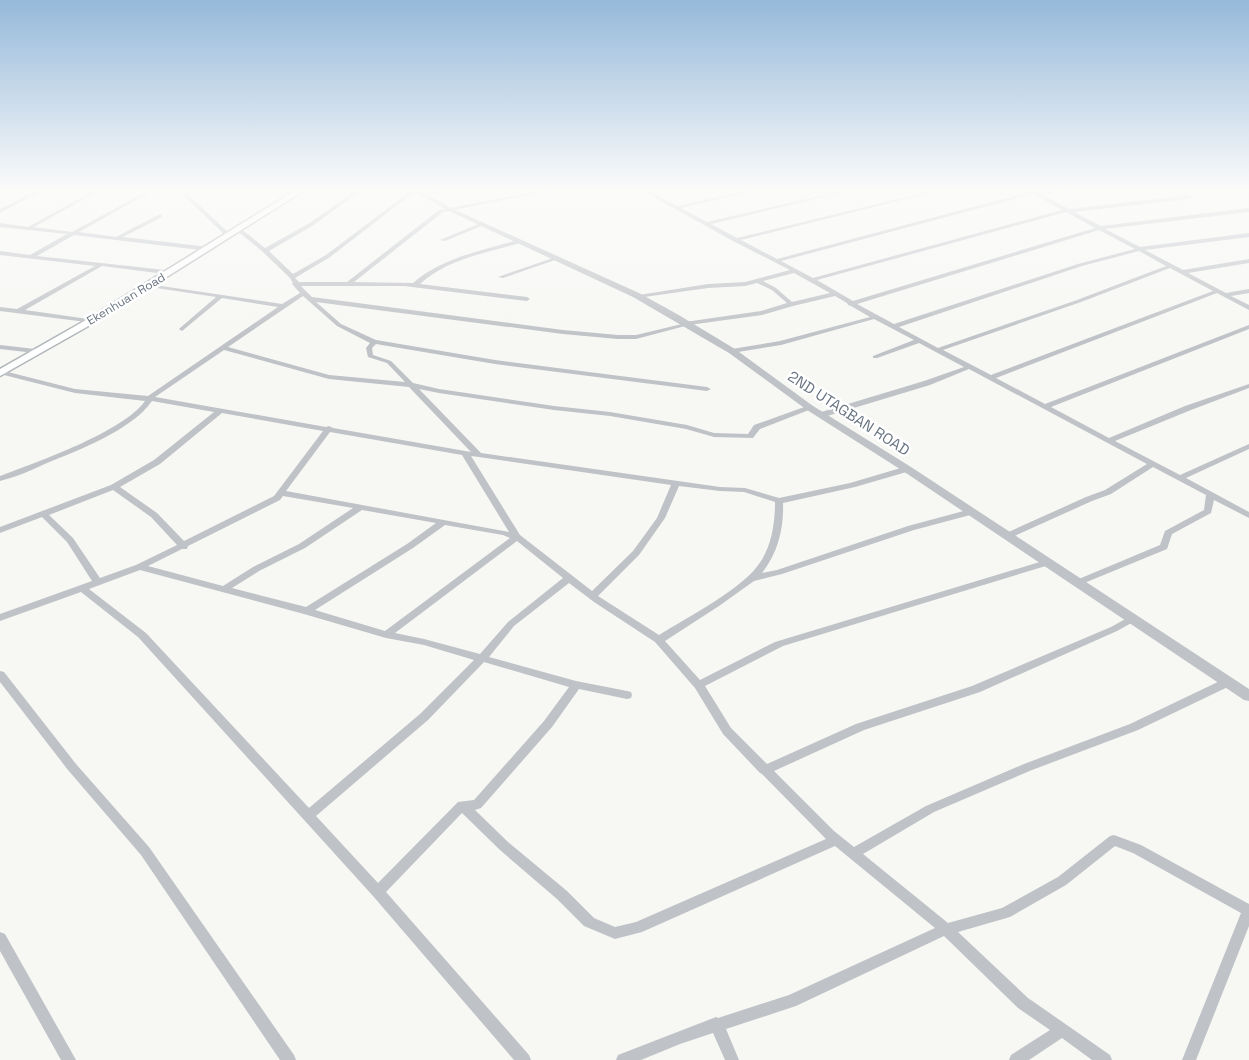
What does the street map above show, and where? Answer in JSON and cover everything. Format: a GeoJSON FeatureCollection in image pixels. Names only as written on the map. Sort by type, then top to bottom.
{"type":"FeatureCollection","features":[{"type":"Feature","properties":{"kind":"main road","name":"Ekenhuan Road"},"geometry":{"type":"LineString","coordinates":[[0,372],[150,285],[217,239]]}},
{"type":"Feature","properties":{"kind":"main road","name":"Ekenhuan Road"},"geometry":{"type":"LineString","coordinates":[[0,372],[220,239]]}},
{"type":"Feature","properties":{"kind":"street"},"geometry":{"type":"LineString","coordinates":[[32,257],[62,239]]}},
{"type":"Feature","properties":{"kind":"street"},"geometry":{"type":"LineString","coordinates":[[121,239],[206,248]]}},
{"type":"Feature","properties":{"kind":"street"},"geometry":{"type":"LineString","coordinates":[[251,239],[265,251],[303,293],[339,326],[374,342],[495,362],[707,390]]}},
{"type":"Feature","properties":{"kind":"street"},"geometry":{"type":"LineString","coordinates":[[265,251],[285,239]]}},
{"type":"Feature","properties":{"kind":"street"},"geometry":{"type":"LineString","coordinates":[[293,280],[351,239]]}},
{"type":"Feature","properties":{"kind":"street"},"geometry":{"type":"LineString","coordinates":[[349,283],[405,239]]}},
{"type":"Feature","properties":{"kind":"street","name":"2ND UTAGBAN ROAD"},"geometry":{"type":"LineString","coordinates":[[513,239],[639,297],[732,351],[810,408],[907,469],[1249,696]]}},
{"type":"Feature","properties":{"kind":"street"},"geometry":{"type":"LineString","coordinates":[[734,239],[812,280],[876,318],[1249,515]]}},
{"type":"Feature","properties":{"kind":"street"},"geometry":{"type":"LineString","coordinates":[[737,241],[743,239]]}},
{"type":"Feature","properties":{"kind":"street"},"geometry":{"type":"LineString","coordinates":[[737,241],[743,239]]}},
{"type":"Feature","properties":{"kind":"street"},"geometry":{"type":"LineString","coordinates":[[775,261],[856,239]]}},
{"type":"Feature","properties":{"kind":"street"},"geometry":{"type":"LineString","coordinates":[[812,280],[962,239]]}},
{"type":"Feature","properties":{"kind":"street"},"geometry":{"type":"LineString","coordinates":[[850,304],[1062,239]]}},
{"type":"Feature","properties":{"kind":"street"},"geometry":{"type":"LineString","coordinates":[[1121,239],[1249,308]]}},
{"type":"Feature","properties":{"kind":"street"},"geometry":{"type":"LineString","coordinates":[[894,326],[1080,265],[1141,250],[1217,239]]}},
{"type":"Feature","properties":{"kind":"street"},"geometry":{"type":"LineString","coordinates":[[414,286],[421,278],[438,268],[518,242]]}},
{"type":"Feature","properties":{"kind":"street"},"geometry":{"type":"LineString","coordinates":[[0,253],[165,272]]}},
{"type":"Feature","properties":{"kind":"street"},"geometry":{"type":"LineString","coordinates":[[501,278],[555,259]]}},
{"type":"Feature","properties":{"kind":"street"},"geometry":{"type":"LineString","coordinates":[[1181,272],[1249,260]]}},
{"type":"Feature","properties":{"kind":"street"},"geometry":{"type":"LineString","coordinates":[[17,312],[100,264]]}},
{"type":"Feature","properties":{"kind":"street"},"geometry":{"type":"LineString","coordinates":[[937,350],[1079,301],[1171,266]]}},
{"type":"Feature","properties":{"kind":"street"},"geometry":{"type":"LineString","coordinates":[[639,297],[683,289],[737,285],[794,272]]}},
{"type":"Feature","properties":{"kind":"street"},"geometry":{"type":"LineString","coordinates":[[293,280],[414,286],[528,299]]}},
{"type":"Feature","properties":{"kind":"street"},"geometry":{"type":"LineString","coordinates":[[758,281],[774,289],[791,304]]}},
{"type":"Feature","properties":{"kind":"street"},"geometry":{"type":"LineString","coordinates":[[150,285],[282,306]]}},
{"type":"Feature","properties":{"kind":"street"},"geometry":{"type":"LineString","coordinates":[[990,378],[1218,291]]}},
{"type":"Feature","properties":{"kind":"street"},"geometry":{"type":"LineString","coordinates":[[1226,296],[1249,291]]}},
{"type":"Feature","properties":{"kind":"street"},"geometry":{"type":"LineString","coordinates":[[0,479],[83,446],[143,410],[152,396],[303,293]]}},
{"type":"Feature","properties":{"kind":"street"},"geometry":{"type":"LineString","coordinates":[[310,299],[564,332],[636,337],[686,324],[762,312],[836,294]]}},
{"type":"Feature","properties":{"kind":"street"},"geometry":{"type":"LineString","coordinates":[[182,329],[221,296]]}},
{"type":"Feature","properties":{"kind":"street"},"geometry":{"type":"LineString","coordinates":[[0,310],[86,320]]}},
{"type":"Feature","properties":{"kind":"street"},"geometry":{"type":"LineString","coordinates":[[732,351],[781,343],[876,318]]}},
{"type":"Feature","properties":{"kind":"street"},"geometry":{"type":"LineString","coordinates":[[1045,407],[1249,327]]}},
{"type":"Feature","properties":{"kind":"street"},"geometry":{"type":"LineString","coordinates":[[875,357],[920,340]]}},
{"type":"Feature","properties":{"kind":"street"},"geometry":{"type":"LineString","coordinates":[[374,342],[369,348],[370,356],[389,362],[479,455]]}},
{"type":"Feature","properties":{"kind":"street"},"geometry":{"type":"LineString","coordinates":[[0,347],[35,351]]}},
{"type":"Feature","properties":{"kind":"street"},"geometry":{"type":"LineString","coordinates":[[225,348],[329,377],[412,385],[439,391],[545,407],[610,414],[687,427],[714,435],[750,436],[757,427],[810,408]]}},
{"type":"Feature","properties":{"kind":"street"},"geometry":{"type":"LineString","coordinates":[[821,415],[926,384],[969,367]]}},
{"type":"Feature","properties":{"kind":"street"},"geometry":{"type":"LineString","coordinates":[[0,372],[75,391],[151,399],[219,412],[329,428],[465,453],[745,490],[780,501],[852,485],[907,469]]}},
{"type":"Feature","properties":{"kind":"street"},"geometry":{"type":"LineString","coordinates":[[1108,441],[1188,408],[1249,386]]}},
{"type":"Feature","properties":{"kind":"street"},"geometry":{"type":"LineString","coordinates":[[0,530],[114,487],[157,462],[219,412]]}},
{"type":"Feature","properties":{"kind":"street"},"geometry":{"type":"LineString","coordinates":[[0,618],[139,567],[184,547],[277,498],[329,428]]}},
{"type":"Feature","properties":{"kind":"street"},"geometry":{"type":"LineString","coordinates":[[1180,478],[1249,446]]}},
{"type":"Feature","properties":{"kind":"street"},"geometry":{"type":"LineString","coordinates":[[465,453],[517,537]]}},
{"type":"Feature","properties":{"kind":"street"},"geometry":{"type":"LineString","coordinates":[[1007,536],[1108,492],[1152,464]]}},
{"type":"Feature","properties":{"kind":"street"},"geometry":{"type":"LineString","coordinates":[[592,596],[636,553],[662,518],[676,482]]}},
{"type":"Feature","properties":{"kind":"street"},"geometry":{"type":"LineString","coordinates":[[114,487],[154,515],[184,547]]}},
{"type":"Feature","properties":{"kind":"street"},"geometry":{"type":"LineString","coordinates":[[281,493],[505,532],[517,537],[592,596],[659,640],[699,685],[727,732],[836,840],[946,929],[1023,1003],[1105,1060]]}},
{"type":"Feature","properties":{"kind":"street"},"geometry":{"type":"LineString","coordinates":[[1077,583],[1164,547],[1168,533],[1208,511],[1210,494]]}},
{"type":"Feature","properties":{"kind":"street"},"geometry":{"type":"LineString","coordinates":[[659,640],[752,578],[764,563],[780,520],[780,501]]}},
{"type":"Feature","properties":{"kind":"street"},"geometry":{"type":"LineString","coordinates":[[223,590],[256,569],[302,546],[359,508]]}},
{"type":"Feature","properties":{"kind":"street"},"geometry":{"type":"LineString","coordinates":[[752,578],[779,572],[911,528],[971,512]]}},
{"type":"Feature","properties":{"kind":"street"},"geometry":{"type":"LineString","coordinates":[[42,514],[70,540],[98,582]]}},
{"type":"Feature","properties":{"kind":"street"},"geometry":{"type":"LineString","coordinates":[[306,611],[339,588],[418,543],[443,522]]}},
{"type":"Feature","properties":{"kind":"street"},"geometry":{"type":"LineString","coordinates":[[386,635],[517,537]]}},
{"type":"Feature","properties":{"kind":"street"},"geometry":{"type":"LineString","coordinates":[[699,685],[779,644],[1046,563]]}},
{"type":"Feature","properties":{"kind":"street"},"geometry":{"type":"LineString","coordinates":[[139,567],[306,611],[386,635],[424,642],[576,685],[627,695]]}},
{"type":"Feature","properties":{"kind":"street"},"geometry":{"type":"LineString","coordinates":[[308,816],[424,717],[482,658],[511,624],[568,578]]}},
{"type":"Feature","properties":{"kind":"street"},"geometry":{"type":"LineString","coordinates":[[82,588],[142,635],[378,892],[524,1060]]}},
{"type":"Feature","properties":{"kind":"street"},"geometry":{"type":"LineString","coordinates":[[764,770],[860,727],[976,689],[1114,629],[1132,619]]}},
{"type":"Feature","properties":{"kind":"street"},"geometry":{"type":"LineString","coordinates":[[0,675],[72,767],[145,851],[289,1060]]}},
{"type":"Feature","properties":{"kind":"street"},"geometry":{"type":"LineString","coordinates":[[853,854],[930,810],[1028,767],[1134,727],[1228,682]]}},
{"type":"Feature","properties":{"kind":"street"},"geometry":{"type":"LineString","coordinates":[[378,892],[462,805],[476,805],[548,724],[576,685]]}},
{"type":"Feature","properties":{"kind":"street"},"geometry":{"type":"LineString","coordinates":[[462,805],[589,922],[614,933],[637,928],[836,840]]}},
{"type":"Feature","properties":{"kind":"street"},"geometry":{"type":"LineString","coordinates":[[623,1060],[716,1024],[791,1002],[946,929],[1005,913],[1062,882],[1114,840],[1137,849],[1249,911],[1189,1060]]}},
{"type":"Feature","properties":{"kind":"street"},"geometry":{"type":"LineString","coordinates":[[0,938],[68,1060]]}},
{"type":"Feature","properties":{"kind":"street"},"geometry":{"type":"LineString","coordinates":[[716,1024],[732,1060]]}},
{"type":"Feature","properties":{"kind":"street"},"geometry":{"type":"LineString","coordinates":[[1016,1060],[1062,1030]]}}]}
